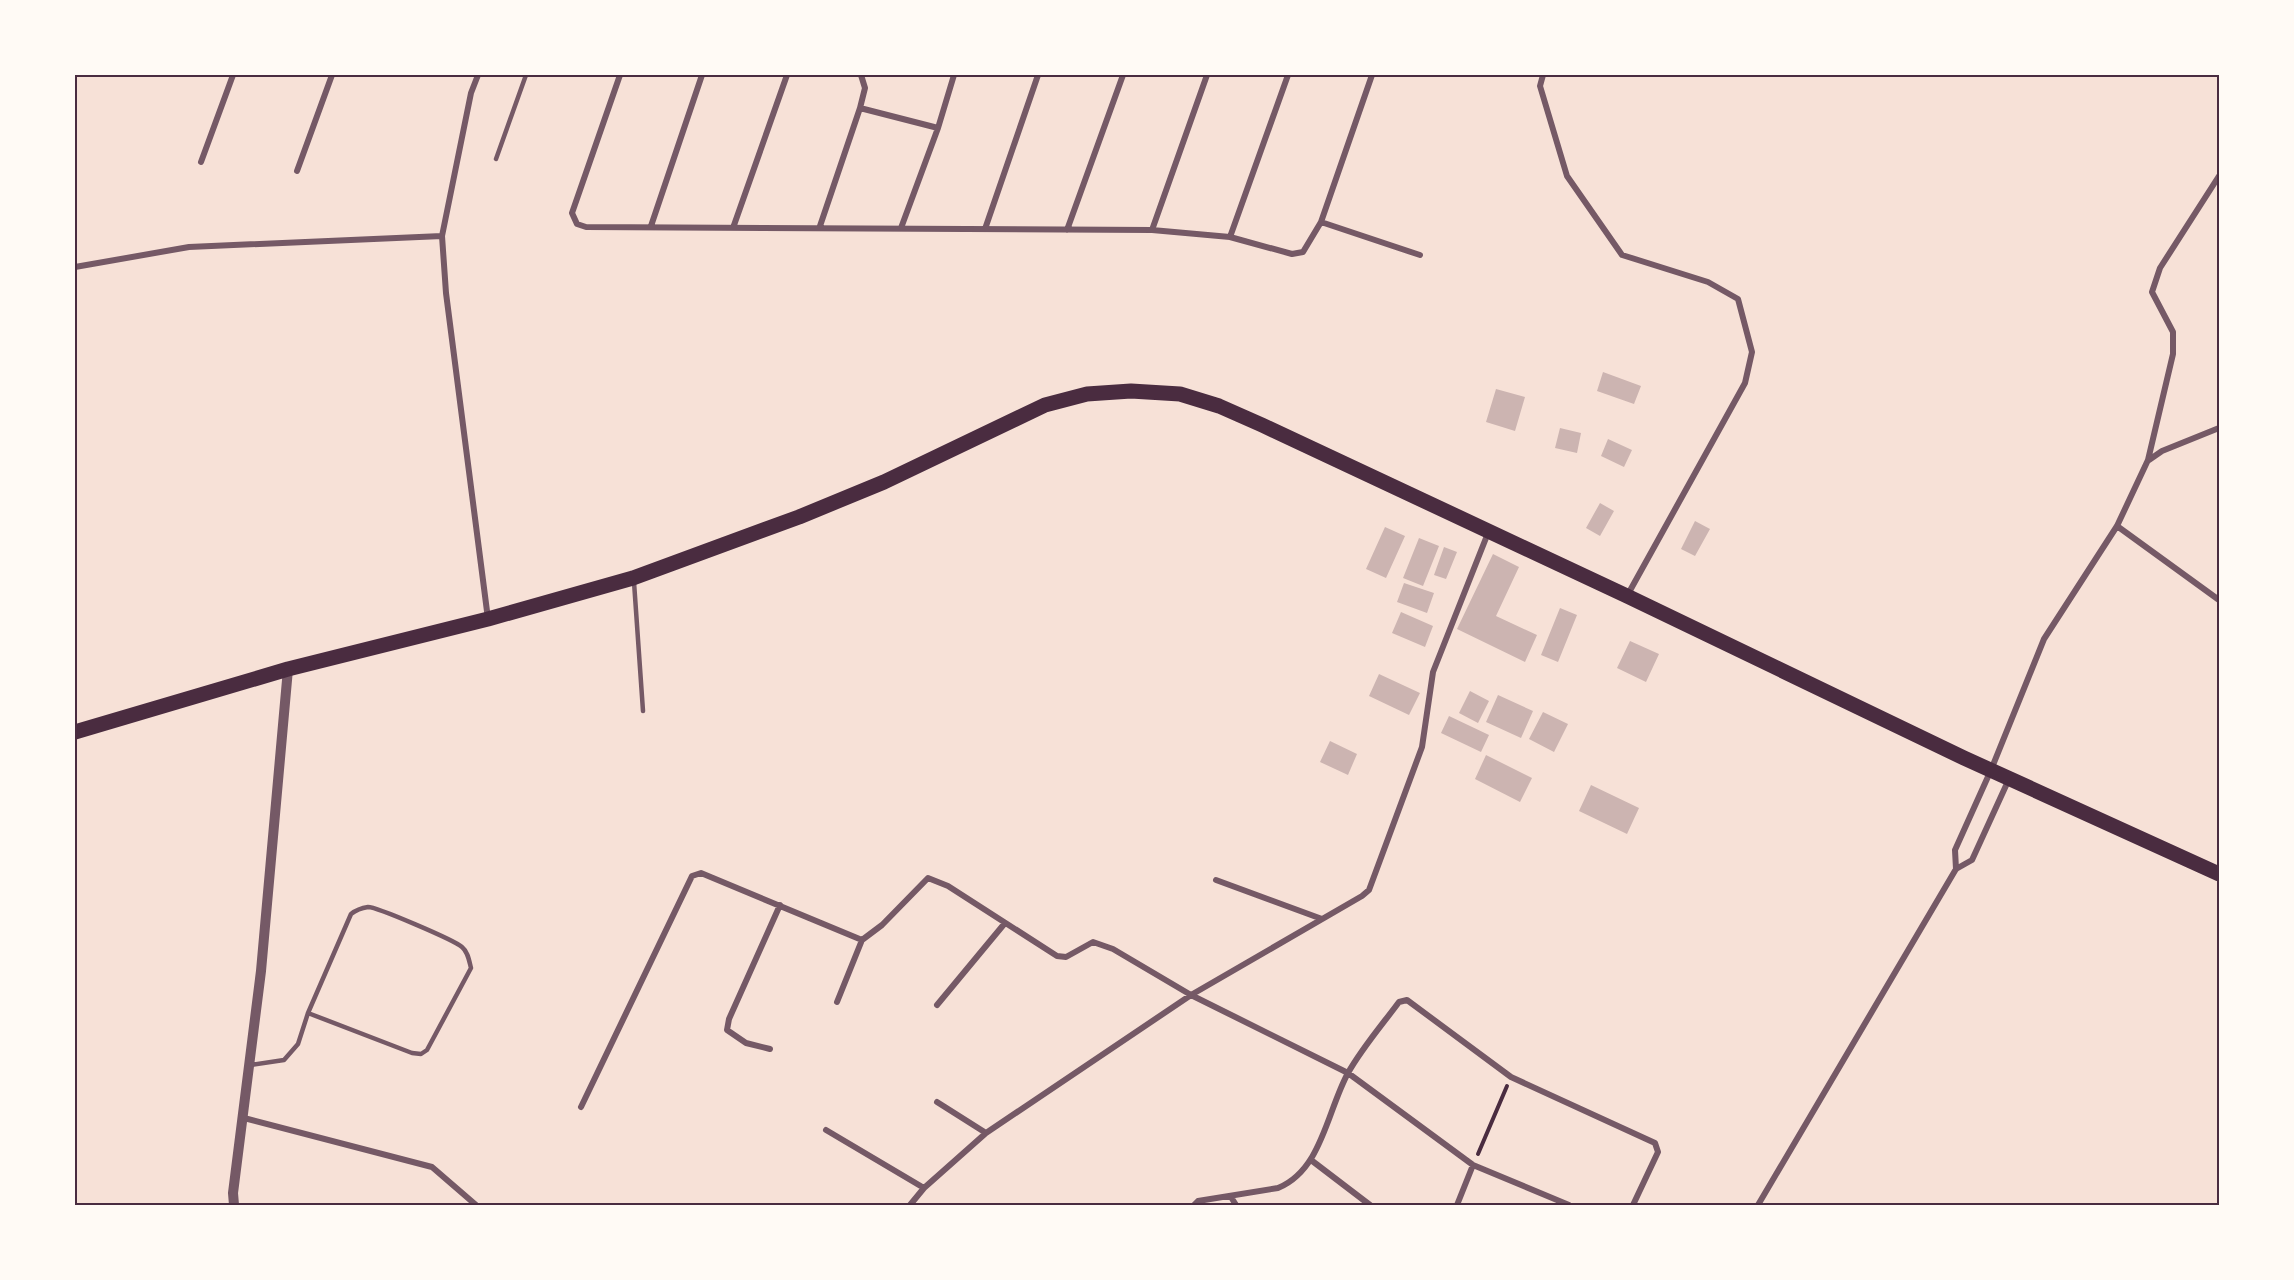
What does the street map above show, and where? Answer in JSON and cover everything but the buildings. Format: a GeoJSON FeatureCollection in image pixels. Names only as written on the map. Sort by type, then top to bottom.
{"type":"FeatureCollection","features":[{"type":"Feature","properties":{"kind":"main road"},"geometry":{"type":"LineString","coordinates":[[75,732],[288,669],[488,619],[633,578],[873,486],[1045,405],[1087,394],[1131,391],[1180,394],[1219,406],[1627,596],[1991,771],[2219,874]]}},
{"type":"Feature","properties":{"kind":"street"},"geometry":{"type":"LineString","coordinates":[[201,162],[233,75]]}},
{"type":"Feature","properties":{"kind":"street"},"geometry":{"type":"LineString","coordinates":[[297,171],[332,75]]}},
{"type":"Feature","properties":{"kind":"street"},"geometry":{"type":"LineString","coordinates":[[478,75],[471,93],[442,236],[446,293],[488,619]]}},
{"type":"Feature","properties":{"kind":"street"},"geometry":{"type":"LineString","coordinates":[[620,75],[572,213],[577,224],[733,228],[820,226],[1152,230],[1230,237],[1298,254],[1309,246],[1321,222],[1372,75]]}},
{"type":"Feature","properties":{"kind":"street"},"geometry":{"type":"LineString","coordinates":[[651,226],[702,75]]}},
{"type":"Feature","properties":{"kind":"street"},"geometry":{"type":"LineString","coordinates":[[733,228],[787,75]]}},
{"type":"Feature","properties":{"kind":"street"},"geometry":{"type":"LineString","coordinates":[[820,226],[860,108],[865,88],[861,75]]}},
{"type":"Feature","properties":{"kind":"street"},"geometry":{"type":"LineString","coordinates":[[901,228],[938,128],[954,75]]}},
{"type":"Feature","properties":{"kind":"street"},"geometry":{"type":"LineString","coordinates":[[985,229],[1038,75]]}},
{"type":"Feature","properties":{"kind":"street"},"geometry":{"type":"LineString","coordinates":[[1066,230],[1123,75]]}},
{"type":"Feature","properties":{"kind":"street"},"geometry":{"type":"LineString","coordinates":[[1152,230],[1207,75]]}},
{"type":"Feature","properties":{"kind":"street"},"geometry":{"type":"LineString","coordinates":[[1230,237],[1288,75]]}},
{"type":"Feature","properties":{"kind":"street"},"geometry":{"type":"LineString","coordinates":[[1543,75],[1540,86],[1567,176],[1622,255],[1708,282],[1738,299],[1752,352],[1745,383],[1627,596]]}},
{"type":"Feature","properties":{"kind":"street"},"geometry":{"type":"LineString","coordinates":[[860,108],[938,128]]}},
{"type":"Feature","properties":{"kind":"street"},"geometry":{"type":"LineString","coordinates":[[1956,869],[1955,850],[1991,771],[2044,639],[2117,526],[2148,460],[2173,354],[2173,332],[2152,292],[2160,268],[2219,176]]}},
{"type":"Feature","properties":{"kind":"street"},"geometry":{"type":"LineString","coordinates":[[1321,222],[1420,255]]}},
{"type":"Feature","properties":{"kind":"street"},"geometry":{"type":"LineString","coordinates":[[75,267],[189,247],[442,236]]}},
{"type":"Feature","properties":{"kind":"street"},"geometry":{"type":"LineString","coordinates":[[2148,460],[2162,451],[2219,428]]}},
{"type":"Feature","properties":{"kind":"street"},"geometry":{"type":"LineString","coordinates":[[2117,526],[2219,600]]}},
{"type":"Feature","properties":{"kind":"street"},"geometry":{"type":"LineString","coordinates":[[910,1205],[924,1188],[986,1133],[1191,995],[1322,920],[1369,890],[1422,747],[1433,672],[1488,533]]}},
{"type":"Feature","properties":{"kind":"street"},"geometry":{"type":"LineString","coordinates":[[234,1205],[233,1193],[250,1065],[288,669]]}},
{"type":"Feature","properties":{"kind":"street"},"geometry":{"type":"LineString","coordinates":[[1758,1205],[1956,869],[1972,860],[2009,779]]}},
{"type":"Feature","properties":{"kind":"street"},"geometry":{"type":"LineString","coordinates":[[581,1107],[692,876],[701,873],[862,940]]}},
{"type":"Feature","properties":{"kind":"street"},"geometry":{"type":"LineString","coordinates":[[837,1002],[862,940],[882,925],[928,878],[948,886],[1057,956],[1066,957],[1093,942],[1113,949],[1191,995],[1348,1073],[1473,1165],[1569,1205]]}},
{"type":"Feature","properties":{"kind":"street"},"geometry":{"type":"LineString","coordinates":[[1216,880],[1322,920]]}},
{"type":"Feature","properties":{"kind":"street"},"geometry":{"type":"LineString","coordinates":[[770,1049],[746,1043],[727,1030],[729,1019],[780,905]]}},
{"type":"Feature","properties":{"kind":"street"},"geometry":{"type":"LineString","coordinates":[[937,1005],[1005,923]]}},
{"type":"Feature","properties":{"kind":"street"},"geometry":{"type":"LineString","coordinates":[[1194,1205],[1198,1201],[1231,1197],[1290,1183],[1311,1160],[1348,1073],[1399,1002],[1407,1000],[1511,1077],[1655,1143],[1658,1152],[1633,1205]]}},
{"type":"Feature","properties":{"kind":"street"},"geometry":{"type":"LineString","coordinates":[[937,1102],[986,1133]]}},
{"type":"Feature","properties":{"kind":"street"},"geometry":{"type":"LineString","coordinates":[[244,1118],[432,1167],[476,1205]]}},
{"type":"Feature","properties":{"kind":"street"},"geometry":{"type":"LineString","coordinates":[[826,1130],[924,1188]]}},
{"type":"Feature","properties":{"kind":"street"},"geometry":{"type":"LineString","coordinates":[[1311,1160],[1370,1205]]}},
{"type":"Feature","properties":{"kind":"street"},"geometry":{"type":"LineString","coordinates":[[1457,1205],[1473,1165]]}},
{"type":"Feature","properties":{"kind":"street"},"geometry":{"type":"LineString","coordinates":[[1231,1197],[1236,1205]]}},
{"type":"Feature","properties":{"kind":"lane"},"geometry":{"type":"LineString","coordinates":[[496,159],[526,75]]}},
{"type":"Feature","properties":{"kind":"lane"},"geometry":{"type":"LineString","coordinates":[[633,578],[643,711]]}},
{"type":"Feature","properties":{"kind":"lane"},"geometry":{"type":"LineString","coordinates":[[250,1065],[284,1060],[298,1044],[308,1012],[351,914],[356,909],[374,908],[454,942],[466,951],[469,958],[471,968],[427,1050],[421,1054],[308,1012]]}},
{"type":"Feature","properties":{"kind":"path"},"geometry":{"type":"LineString","coordinates":[[1473,1165],[1511,1077]]}}]}
